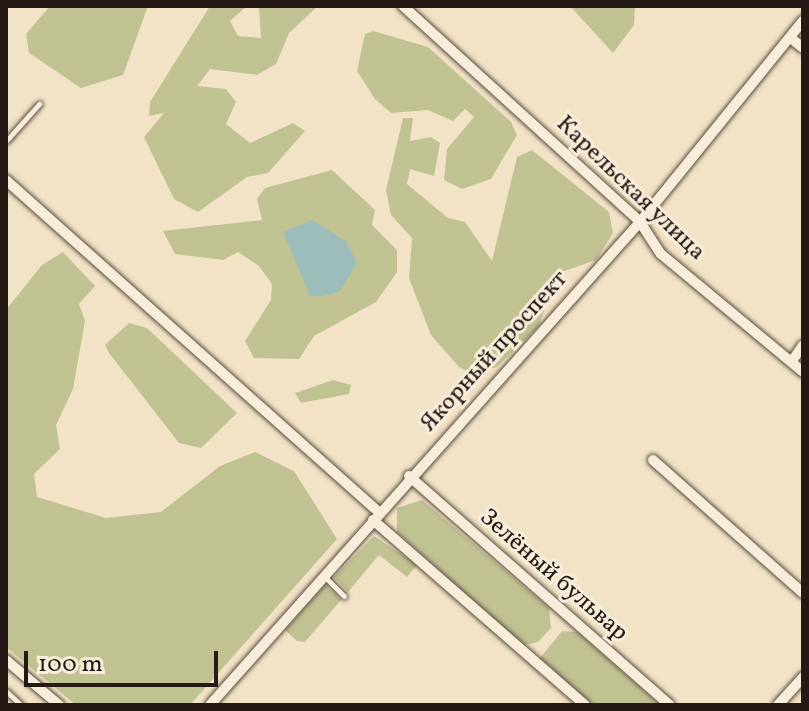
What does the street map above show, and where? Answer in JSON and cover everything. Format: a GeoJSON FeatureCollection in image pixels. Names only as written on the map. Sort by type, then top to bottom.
{"type":"FeatureCollection","features":[{"type":"Feature","properties":{"kind":"street","name":"Карельская улица"},"geometry":{"type":"LineString","coordinates":[[403,6],[433,30],[640,222],[661,254],[803,372]]}},
{"type":"Feature","properties":{"kind":"street","name":"Якорный проспект"},"geometry":{"type":"LineString","coordinates":[[210,705],[409,476],[640,222],[792,39],[803,21]]}},
{"type":"Feature","properties":{"kind":"street"},"geometry":{"type":"LineString","coordinates":[[792,39],[803,48]]}},
{"type":"Feature","properties":{"kind":"street"},"geometry":{"type":"LineString","coordinates":[[6,180],[585,705]]}},
{"type":"Feature","properties":{"kind":"street"},"geometry":{"type":"LineString","coordinates":[[792,361],[803,345]]}},
{"type":"Feature","properties":{"kind":"street"},"geometry":{"type":"LineString","coordinates":[[653,460],[803,593]]}},
{"type":"Feature","properties":{"kind":"street","name":"Зелёный бульвар"},"geometry":{"type":"LineString","coordinates":[[409,476],[670,705]]}},
{"type":"Feature","properties":{"kind":"street"},"geometry":{"type":"LineString","coordinates":[[6,660],[59,705]]}},
{"type":"Feature","properties":{"kind":"street"},"geometry":{"type":"LineString","coordinates":[[778,705],[803,677]]}},
{"type":"Feature","properties":{"kind":"lane"},"geometry":{"type":"LineString","coordinates":[[6,141],[39,104]]}},
{"type":"Feature","properties":{"kind":"lane"},"geometry":{"type":"LineString","coordinates":[[324,577],[344,596]]}},
{"type":"Feature","properties":{"kind":"lane"},"geometry":{"type":"LineString","coordinates":[[6,691],[21,705]]}},
{"type":"Feature","properties":{"kind":"green space"},"geometry":{"type":"Polygon","coordinates":[[[50,6],[148,6],[123,75],[81,88],[29,53],[26,34],[50,6]]]}},
{"type":"Feature","properties":{"kind":"green space"},"geometry":{"type":"Polygon","coordinates":[[[210,6],[247,6],[230,21],[238,36],[261,38],[259,6],[318,6],[289,33],[276,64],[257,75],[210,69],[197,86],[226,89],[236,102],[226,124],[250,143],[293,123],[305,131],[268,173],[247,177],[198,212],[174,199],[144,137],[164,113],[149,116],[150,102],[210,6]]]}},
{"type":"Feature","properties":{"kind":"green space"},"geometry":{"type":"Polygon","coordinates":[[[570,6],[635,6],[634,25],[613,53],[570,6]]]}},
{"type":"Feature","properties":{"kind":"green space"},"geometry":{"type":"Polygon","coordinates":[[[373,31],[428,47],[511,122],[517,135],[491,179],[462,189],[444,180],[447,149],[474,117],[465,109],[453,121],[428,110],[391,113],[375,99],[357,71],[365,34],[373,31]]]}},
{"type":"Feature","properties":{"kind":"green space"},"geometry":{"type":"Polygon","coordinates":[[[403,118],[413,118],[410,141],[431,137],[440,143],[434,176],[410,169],[407,184],[448,218],[465,222],[492,261],[517,157],[532,150],[609,212],[613,233],[596,260],[559,273],[538,327],[497,367],[473,374],[459,367],[431,335],[409,278],[412,238],[391,215],[386,190],[403,118]]]}},
{"type":"Feature","properties":{"kind":"green space"},"geometry":{"type":"Polygon","coordinates":[[[332,170],[375,210],[372,225],[397,250],[397,272],[376,302],[314,336],[299,359],[254,358],[245,341],[271,300],[272,284],[259,266],[238,252],[223,260],[175,254],[163,231],[262,220],[257,199],[265,188],[332,170]]]}},
{"type":"Feature","properties":{"kind":"green space"},"geometry":{"type":"Polygon","coordinates":[[[63,252],[95,286],[79,304],[85,321],[73,389],[56,425],[60,449],[34,474],[37,497],[106,518],[161,512],[220,466],[255,452],[294,471],[337,539],[190,705],[76,705],[6,647],[6,310],[42,265],[63,252]]]}},
{"type":"Feature","properties":{"kind":"green space"},"geometry":{"type":"Polygon","coordinates":[[[129,323],[147,328],[237,413],[201,448],[179,443],[109,353],[105,345],[129,323]]]}},
{"type":"Feature","properties":{"kind":"green space"},"geometry":{"type":"Polygon","coordinates":[[[333,380],[351,385],[349,394],[301,403],[295,393],[333,380]]]}},
{"type":"Feature","properties":{"kind":"green space"},"geometry":{"type":"Polygon","coordinates":[[[422,500],[549,608],[551,628],[538,642],[523,645],[397,532],[397,508],[422,500]]]}},
{"type":"Feature","properties":{"kind":"green space"},"geometry":{"type":"Polygon","coordinates":[[[374,536],[417,565],[407,577],[379,555],[348,592],[334,577],[374,536]]]}},
{"type":"Feature","properties":{"kind":"green space"},"geometry":{"type":"Polygon","coordinates":[[[325,585],[341,600],[305,642],[297,641],[285,630],[325,585]]]}},
{"type":"Feature","properties":{"kind":"green space"},"geometry":{"type":"Polygon","coordinates":[[[562,631],[577,632],[660,705],[593,705],[540,658],[562,631]]]}},
{"type":"Feature","properties":{"kind":"water"},"geometry":{"type":"Polygon","coordinates":[[[312,220],[346,241],[357,263],[340,291],[323,296],[310,296],[283,232],[312,220]]]}}]}
